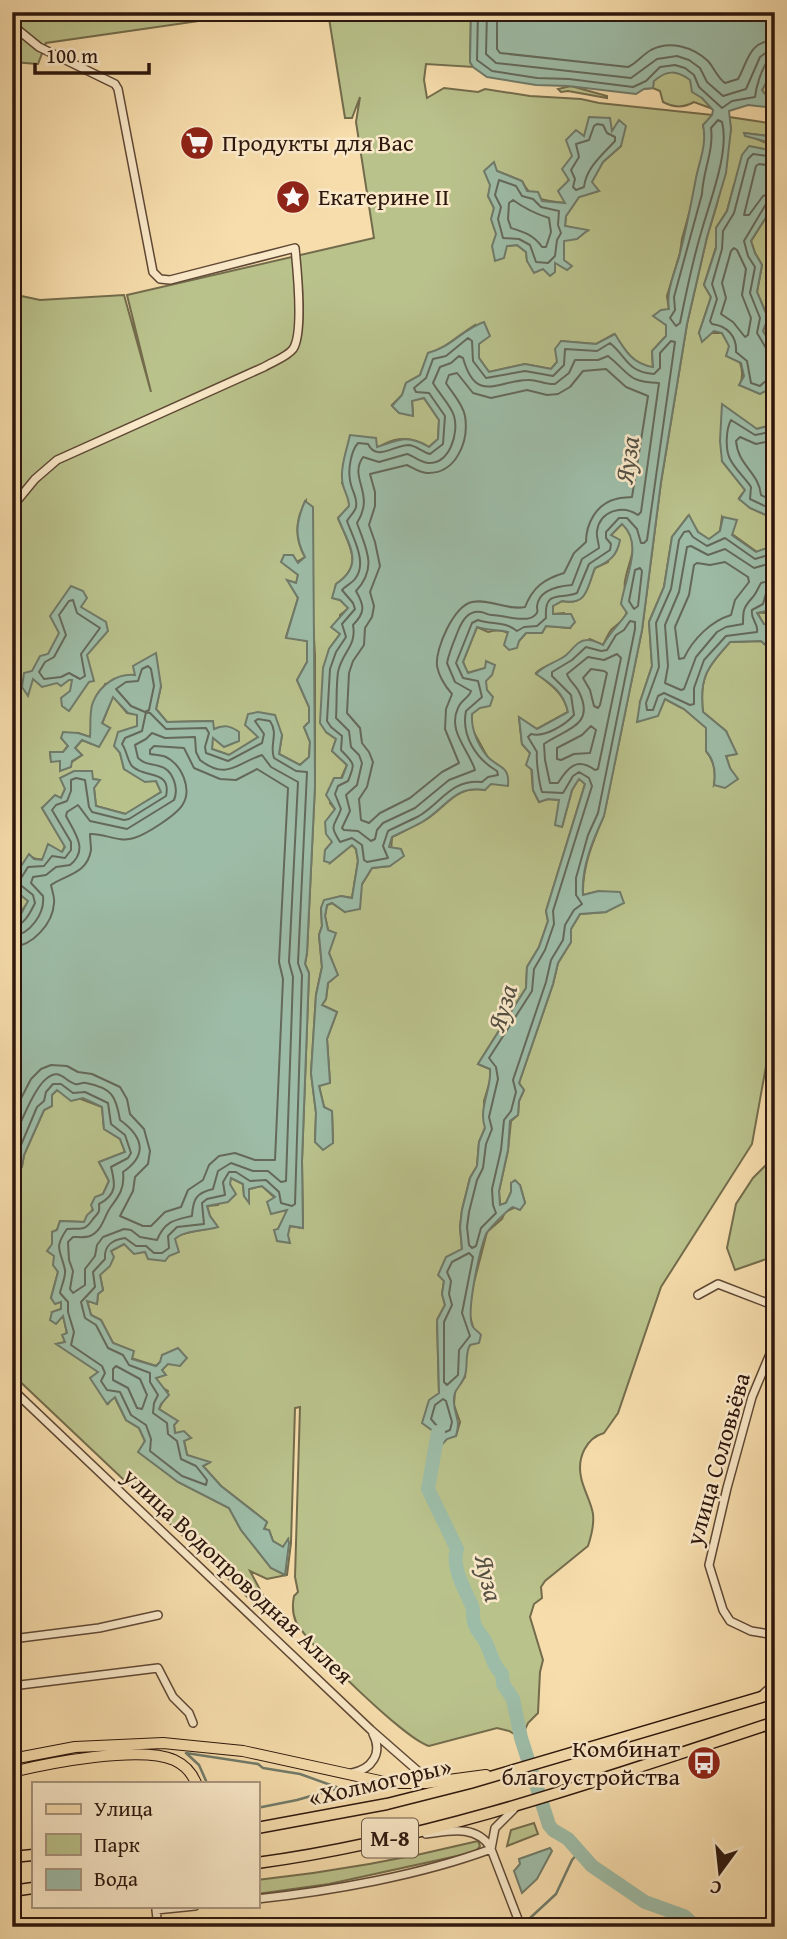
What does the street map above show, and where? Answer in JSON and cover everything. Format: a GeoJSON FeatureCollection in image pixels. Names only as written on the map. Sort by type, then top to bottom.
{"type":"FeatureCollection","features":[{"type":"Feature","properties":{"kind":"highway","name":"М-8"},"geometry":{"type":"LineString","coordinates":[[511,1771],[775,1693]]}},
{"type":"Feature","properties":{"kind":"highway","name":"М-8"},"geometry":{"type":"LineString","coordinates":[[259,1863],[394,1838],[521,1804],[775,1722]]}},
{"type":"Feature","properties":{"kind":"highway","name":"«Холмогоры»"},"geometry":{"type":"LineString","coordinates":[[259,1828],[387,1804],[511,1771]]}},
{"type":"Feature","properties":{"kind":"highway"},"geometry":{"type":"LineString","coordinates":[[12,1857],[32,1855]]}},
{"type":"Feature","properties":{"kind":"highway"},"geometry":{"type":"LineString","coordinates":[[12,1891],[32,1890]]}},
{"type":"Feature","properties":{"kind":"main road"},"geometry":{"type":"LineString","coordinates":[[12,1759],[75,1747],[163,1742],[243,1751],[379,1781],[408,1784],[511,1771]]}},
{"type":"Feature","properties":{"kind":"main road"},"geometry":{"type":"LineString","coordinates":[[12,1772],[77,1759],[152,1755],[176,1761],[186,1767],[195,1782]]}},
{"type":"Feature","properties":{"kind":"main road"},"geometry":{"type":"LineString","coordinates":[[12,1897],[32,1890]]}},
{"type":"Feature","properties":{"kind":"street"},"geometry":{"type":"LineString","coordinates":[[12,25],[39,47],[115,84],[118,89],[153,272],[160,279],[170,281],[295,248],[298,284],[298,328],[290,352],[264,367],[57,460],[35,479],[12,507]]}},
{"type":"Feature","properties":{"kind":"street"},"geometry":{"type":"LineString","coordinates":[[698,1295],[718,1284],[775,1307]]}},
{"type":"Feature","properties":{"kind":"street","name":"улица Соловьёва"},"geometry":{"type":"LineString","coordinates":[[775,1342],[752,1397],[709,1565],[723,1610],[730,1621],[751,1631],[775,1635]]}},
{"type":"Feature","properties":{"kind":"street","name":"улица Водопроводная Аллея"},"geometry":{"type":"LineString","coordinates":[[12,1388],[371,1730],[425,1777],[444,1781]]}},
{"type":"Feature","properties":{"kind":"street"},"geometry":{"type":"LineString","coordinates":[[12,1639],[99,1628],[158,1615]]}},
{"type":"Feature","properties":{"kind":"street"},"geometry":{"type":"LineString","coordinates":[[12,1686],[158,1668],[173,1697],[189,1713],[193,1723]]}},
{"type":"Feature","properties":{"kind":"street"},"geometry":{"type":"LineString","coordinates":[[758,1698],[775,1683]]}},
{"type":"Feature","properties":{"kind":"street"},"geometry":{"type":"LineString","coordinates":[[347,1774],[362,1771],[373,1762],[377,1748],[371,1730]]}},
{"type":"Feature","properties":{"kind":"street"},"geometry":{"type":"LineString","coordinates":[[491,1849],[495,1828],[521,1804]]}},
{"type":"Feature","properties":{"kind":"street"},"geometry":{"type":"LineString","coordinates":[[394,1838],[465,1831],[482,1837],[491,1849],[521,1927]]}},
{"type":"Feature","properties":{"kind":"street"},"geometry":{"type":"LineString","coordinates":[[259,1899],[316,1891],[404,1873],[491,1849]]}},
{"type":"Feature","properties":{"kind":"street"},"geometry":{"type":"LineString","coordinates":[[158,1927],[156,1910],[176,1908]]}},
{"type":"Feature","properties":{"kind":"green space"},"geometry":{"type":"Polygon","coordinates":[[[12,12],[218,12],[220,18],[46,43],[38,64],[12,62],[12,12]]]}},
{"type":"Feature","properties":{"kind":"green space"},"geometry":{"type":"Polygon","coordinates":[[[328,12],[471,12],[470,62],[473,67],[426,64],[424,80],[427,98],[444,88],[478,92],[485,89],[713,115],[703,125],[706,139],[680,253],[667,296],[669,310],[658,319],[666,325],[666,336],[652,351],[653,368],[635,360],[614,334],[596,344],[561,341],[557,362],[551,369],[525,364],[489,372],[479,358],[475,325],[446,345],[428,353],[420,375],[406,383],[402,395],[392,405],[413,415],[412,400],[424,398],[439,420],[438,439],[429,447],[403,439],[380,446],[342,483],[349,497],[349,507],[338,518],[350,546],[352,562],[345,577],[336,584],[333,598],[349,608],[340,615],[340,634],[329,649],[326,732],[336,739],[332,751],[347,765],[330,803],[335,809],[330,863],[352,845],[356,849],[358,861],[352,898],[341,896],[321,908],[322,926],[319,935],[322,967],[316,995],[311,1073],[316,1113],[315,1142],[333,1143],[332,1112],[324,1107],[319,1086],[330,1082],[327,1039],[337,1012],[322,1005],[326,999],[328,983],[337,975],[329,953],[325,916],[327,905],[332,903],[345,912],[372,868],[390,866],[392,837],[422,822],[458,794],[474,789],[485,790],[488,758],[471,727],[472,714],[481,704],[485,693],[485,668],[467,673],[463,662],[477,627],[488,632],[505,632],[519,641],[526,633],[542,633],[546,626],[570,628],[564,613],[553,614],[553,606],[562,601],[571,602],[582,598],[595,568],[608,562],[611,535],[623,523],[629,531],[633,545],[625,581],[627,610],[623,619],[611,630],[603,645],[590,639],[536,673],[560,694],[568,712],[537,729],[519,718],[522,744],[530,753],[533,790],[539,802],[559,800],[562,827],[572,790],[579,778],[585,784],[546,911],[548,921],[539,947],[527,967],[526,988],[478,1064],[490,1069],[491,1078],[484,1101],[485,1128],[479,1142],[477,1166],[470,1178],[462,1210],[462,1249],[444,1281],[442,1294],[445,1305],[437,1320],[439,1393],[432,1442],[456,1436],[460,1422],[454,1405],[455,1389],[465,1377],[466,1352],[473,1327],[469,1313],[473,1286],[487,1232],[502,1219],[505,1212],[525,1203],[520,1185],[511,1183],[511,1192],[506,1203],[500,1205],[499,1191],[511,1121],[518,1115],[519,1101],[524,1090],[519,1083],[558,963],[571,942],[571,929],[580,914],[606,912],[599,891],[583,895],[584,874],[604,815],[642,630],[661,482],[687,324],[717,204],[731,129],[729,117],[775,124],[775,135],[744,133],[768,144],[775,144],[775,151],[771,150],[734,185],[727,211],[716,228],[716,247],[704,285],[711,297],[699,333],[722,333],[740,364],[740,385],[775,380],[775,424],[757,429],[722,461],[745,490],[739,498],[750,508],[775,519],[775,545],[757,552],[732,534],[722,517],[720,531],[709,540],[698,532],[688,516],[672,537],[664,587],[649,622],[652,666],[640,702],[665,699],[684,709],[707,728],[706,751],[714,767],[714,785],[730,768],[726,756],[736,754],[726,731],[703,712],[702,690],[706,674],[730,642],[761,641],[775,653],[775,958],[772,1033],[752,1144],[661,1287],[618,1413],[604,1433],[592,1439],[584,1450],[580,1470],[593,1514],[588,1546],[545,1581],[541,1587],[542,1598],[534,1604],[530,1617],[543,1660],[538,1713],[528,1723],[521,1738],[497,1728],[429,1746],[400,1727],[358,1690],[304,1634],[296,1622],[293,1603],[298,1592],[295,1577],[300,1407],[295,1408],[291,1543],[287,1575],[267,1579],[250,1571],[265,1599],[257,1606],[12,1374],[12,1166],[22,1166],[24,1155],[44,1110],[52,1106],[52,1095],[57,1090],[102,1107],[104,1129],[120,1139],[125,1152],[99,1162],[109,1181],[84,1222],[60,1221],[57,1230],[52,1232],[58,1272],[51,1298],[61,1302],[61,1309],[53,1312],[63,1315],[67,1334],[65,1342],[57,1344],[99,1372],[91,1378],[108,1404],[114,1396],[126,1420],[139,1428],[145,1441],[139,1452],[178,1482],[229,1508],[241,1530],[271,1568],[285,1575],[288,1540],[283,1547],[273,1541],[269,1530],[264,1529],[267,1522],[221,1486],[203,1466],[209,1463],[187,1455],[184,1440],[190,1438],[175,1433],[174,1425],[177,1421],[159,1409],[168,1391],[160,1386],[156,1378],[165,1374],[162,1370],[168,1363],[160,1362],[156,1366],[131,1358],[133,1351],[113,1343],[101,1320],[91,1315],[87,1300],[97,1304],[98,1294],[103,1290],[100,1275],[111,1251],[124,1244],[174,1238],[217,1226],[207,1206],[218,1205],[231,1178],[243,1184],[244,1196],[249,1201],[249,1189],[262,1186],[288,1210],[278,1229],[287,1235],[290,1226],[303,1228],[302,1161],[309,973],[305,964],[315,785],[315,655],[306,501],[297,529],[305,557],[290,566],[298,574],[297,583],[289,581],[298,598],[286,637],[307,641],[307,662],[297,680],[309,707],[309,722],[304,727],[310,742],[309,757],[300,765],[279,754],[282,735],[259,737],[229,755],[212,749],[213,721],[167,722],[156,709],[161,686],[135,676],[105,684],[90,737],[78,733],[63,752],[50,752],[51,761],[60,761],[60,770],[82,755],[75,748],[82,740],[92,744],[110,728],[102,724],[113,696],[127,713],[137,714],[137,727],[120,753],[124,769],[156,781],[161,792],[126,814],[96,806],[94,788],[99,780],[93,779],[65,789],[61,798],[42,808],[65,846],[62,852],[45,859],[29,855],[14,877],[29,901],[12,923],[12,294],[40,300],[124,295],[151,392],[127,295],[374,238],[356,122],[360,97],[352,118],[345,118],[328,12]],[[612,132],[584,136],[572,156],[565,203],[535,196],[522,181],[497,171],[488,196],[494,208],[494,229],[507,246],[517,245],[526,252],[527,261],[564,260],[564,240],[587,231],[565,226],[566,216],[579,197],[599,191],[591,182],[603,162],[621,146],[612,132]]]}},
{"type":"Feature","properties":{"kind":"green space"},"geometry":{"type":"Polygon","coordinates":[[[620,12],[723,12],[702,98],[713,109],[694,102],[683,106],[671,105],[663,102],[660,91],[653,88],[644,89],[620,12]]]}},
{"type":"Feature","properties":{"kind":"green space"},"geometry":{"type":"Polygon","coordinates":[[[775,62],[775,96],[765,94],[762,90],[775,62]]]}},
{"type":"Feature","properties":{"kind":"green space"},"geometry":{"type":"Polygon","coordinates":[[[571,86],[607,98],[561,92],[558,89],[571,86]]]}},
{"type":"Feature","properties":{"kind":"green space"},"geometry":{"type":"Polygon","coordinates":[[[775,203],[775,360],[772,344],[763,331],[768,318],[757,292],[762,265],[751,241],[775,203]]]}},
{"type":"Feature","properties":{"kind":"green space"},"geometry":{"type":"Polygon","coordinates":[[[775,590],[775,626],[764,625],[757,612],[765,613],[775,590]]]}},
{"type":"Feature","properties":{"kind":"green space"},"geometry":{"type":"Polygon","coordinates":[[[775,1152],[775,1256],[735,1270],[727,1248],[736,1204],[775,1152]]]}},
{"type":"Feature","properties":{"kind":"green space"},"geometry":{"type":"Polygon","coordinates":[[[534,1823],[538,1834],[507,1846],[511,1830],[534,1823]]]}},
{"type":"Feature","properties":{"kind":"green space"},"geometry":{"type":"Polygon","coordinates":[[[478,1841],[480,1846],[476,1851],[466,1854],[329,1884],[259,1894],[259,1880],[423,1854],[478,1841]]]}},
{"type":"Feature","properties":{"kind":"water"},"geometry":{"type":"Polygon","coordinates":[[[471,12],[775,12],[773,62],[762,90],[765,94],[775,96],[775,108],[748,105],[729,111],[731,129],[726,173],[707,237],[687,324],[661,482],[642,630],[604,816],[592,844],[584,874],[583,895],[599,891],[620,892],[624,903],[606,912],[580,914],[571,929],[571,942],[558,963],[519,1083],[524,1090],[519,1101],[518,1115],[510,1121],[508,1150],[499,1191],[500,1205],[506,1203],[511,1192],[511,1183],[515,1180],[520,1185],[525,1203],[520,1210],[513,1207],[510,1209],[486,1234],[477,1267],[471,1309],[473,1327],[481,1335],[479,1343],[470,1345],[468,1349],[465,1374],[454,1395],[458,1422],[456,1436],[447,1439],[436,1451],[432,1442],[433,1431],[422,1423],[429,1400],[439,1393],[437,1320],[445,1305],[442,1294],[444,1281],[438,1275],[446,1257],[462,1249],[462,1210],[470,1178],[477,1166],[479,1142],[485,1128],[483,1113],[490,1069],[478,1064],[526,988],[527,967],[539,947],[548,921],[546,911],[585,784],[579,779],[572,790],[562,827],[555,825],[559,800],[539,802],[533,790],[532,770],[526,765],[530,753],[522,744],[519,717],[537,729],[568,712],[564,699],[547,681],[536,674],[565,656],[583,640],[603,645],[627,613],[621,604],[631,562],[632,541],[622,524],[611,535],[620,540],[615,554],[595,568],[582,598],[571,602],[562,601],[553,606],[553,614],[571,614],[575,622],[570,628],[546,626],[542,633],[526,633],[517,648],[509,650],[504,645],[508,632],[477,627],[463,662],[468,673],[485,668],[486,661],[495,665],[492,675],[486,681],[487,690],[493,697],[490,706],[480,708],[472,714],[475,736],[483,751],[505,770],[508,786],[491,784],[485,790],[474,789],[458,794],[422,822],[392,837],[389,847],[401,849],[404,856],[390,866],[372,868],[362,884],[360,909],[345,912],[332,903],[327,905],[325,916],[328,930],[336,933],[329,953],[338,975],[328,983],[326,999],[322,1005],[337,1012],[327,1039],[330,1083],[319,1086],[324,1107],[332,1111],[333,1143],[323,1150],[315,1142],[316,1113],[311,1073],[316,995],[322,967],[319,935],[322,926],[321,908],[324,900],[341,896],[352,898],[358,861],[356,849],[352,845],[330,863],[324,861],[325,850],[332,842],[326,834],[325,822],[335,809],[326,795],[334,778],[342,778],[347,765],[332,751],[336,739],[326,732],[320,723],[323,668],[329,649],[340,634],[331,627],[348,608],[340,600],[332,598],[336,584],[345,577],[352,562],[350,546],[338,518],[349,506],[342,479],[344,460],[350,435],[376,438],[377,447],[409,439],[429,447],[438,439],[439,420],[424,398],[412,401],[413,416],[399,413],[392,406],[402,395],[406,383],[420,375],[428,353],[436,351],[484,322],[490,336],[479,344],[479,358],[489,372],[525,364],[551,369],[557,362],[555,349],[561,341],[596,344],[615,334],[635,360],[653,367],[652,351],[666,336],[666,325],[653,316],[661,310],[669,309],[670,289],[702,152],[703,125],[713,110],[692,92],[690,80],[676,73],[663,75],[654,81],[653,88],[636,94],[536,85],[487,77],[470,62],[471,12]]]}},
{"type":"Feature","properties":{"kind":"water"},"geometry":{"type":"Polygon","coordinates":[[[589,117],[610,118],[612,131],[619,120],[626,126],[621,146],[603,162],[592,182],[599,191],[579,197],[566,216],[565,226],[588,230],[577,239],[564,241],[564,260],[572,266],[567,270],[555,263],[555,272],[550,276],[543,269],[534,273],[527,261],[526,252],[517,245],[507,246],[504,258],[495,261],[492,246],[496,234],[491,219],[494,208],[488,196],[490,185],[484,171],[494,162],[497,171],[522,181],[527,191],[538,192],[542,201],[565,203],[558,191],[569,180],[562,169],[572,156],[566,140],[576,130],[584,136],[589,117]]]}},
{"type":"Feature","properties":{"kind":"water"},"geometry":{"type":"Polygon","coordinates":[[[744,133],[775,135],[775,144],[745,136],[744,133]]]}},
{"type":"Feature","properties":{"kind":"water"},"geometry":{"type":"Polygon","coordinates":[[[749,146],[775,151],[775,203],[751,241],[762,265],[757,292],[768,318],[763,331],[773,352],[776,368],[774,382],[760,394],[739,385],[744,376],[741,363],[726,356],[729,346],[722,333],[714,331],[702,342],[699,333],[711,297],[704,285],[716,248],[716,228],[727,211],[742,155],[749,146]]]}},
{"type":"Feature","properties":{"kind":"water"},"geometry":{"type":"Polygon","coordinates":[[[722,404],[757,429],[775,424],[775,519],[750,508],[739,499],[745,490],[722,461],[722,404]]]}},
{"type":"Feature","properties":{"kind":"water"},"geometry":{"type":"Polygon","coordinates":[[[305,501],[313,507],[315,785],[305,964],[309,973],[302,1161],[303,1228],[290,1226],[290,1243],[277,1241],[274,1230],[278,1229],[287,1210],[271,1214],[267,1202],[275,1197],[262,1186],[249,1189],[249,1203],[244,1196],[243,1184],[231,1178],[230,1184],[236,1194],[228,1202],[207,1206],[218,1227],[179,1236],[175,1239],[179,1252],[165,1261],[148,1259],[145,1252],[134,1254],[124,1244],[111,1251],[114,1257],[110,1266],[100,1275],[103,1290],[98,1294],[97,1304],[87,1301],[91,1315],[101,1320],[113,1343],[134,1351],[132,1359],[156,1366],[162,1355],[178,1348],[187,1358],[180,1366],[168,1364],[162,1370],[166,1375],[156,1378],[169,1395],[159,1409],[178,1421],[174,1425],[175,1433],[184,1431],[191,1438],[184,1441],[187,1455],[210,1462],[203,1466],[221,1486],[267,1522],[264,1529],[269,1530],[273,1541],[283,1547],[288,1539],[285,1575],[271,1568],[241,1530],[229,1508],[178,1482],[138,1452],[145,1441],[139,1428],[126,1420],[115,1397],[107,1404],[90,1378],[98,1372],[56,1344],[65,1342],[62,1335],[67,1333],[63,1316],[56,1324],[50,1320],[52,1312],[61,1309],[61,1302],[55,1304],[51,1298],[58,1272],[53,1265],[54,1256],[47,1251],[52,1244],[52,1232],[57,1230],[60,1221],[84,1222],[93,1210],[91,1205],[95,1197],[103,1194],[109,1181],[99,1162],[125,1152],[120,1139],[104,1129],[102,1107],[83,1098],[71,1101],[57,1090],[52,1095],[52,1106],[44,1110],[24,1155],[22,1167],[12,1166],[12,923],[28,901],[13,889],[14,877],[29,854],[34,859],[42,860],[48,844],[62,852],[65,847],[42,808],[55,795],[61,798],[65,789],[60,778],[74,771],[92,771],[93,779],[100,780],[94,788],[96,806],[125,814],[161,792],[156,781],[145,782],[124,769],[120,753],[114,746],[118,732],[137,726],[137,715],[128,713],[113,697],[102,723],[110,728],[99,747],[82,740],[75,748],[82,755],[72,761],[71,767],[60,771],[60,761],[51,762],[50,752],[63,752],[68,746],[61,738],[63,732],[90,737],[92,706],[100,690],[116,678],[135,675],[133,666],[156,653],[161,686],[156,709],[167,722],[213,721],[214,729],[224,726],[233,728],[239,732],[239,741],[224,747],[213,738],[212,749],[229,755],[258,737],[245,725],[248,714],[258,712],[275,715],[282,735],[279,754],[300,765],[309,757],[310,742],[304,727],[309,722],[309,707],[297,680],[307,662],[307,641],[286,638],[298,598],[287,580],[296,583],[298,575],[281,562],[284,555],[293,555],[298,563],[305,557],[299,542],[298,529],[305,501]]]}},
{"type":"Feature","properties":{"kind":"water"},"geometry":{"type":"Polygon","coordinates":[[[689,515],[698,532],[709,539],[720,531],[723,517],[737,520],[732,535],[756,552],[775,545],[775,590],[770,597],[771,610],[757,613],[764,624],[775,626],[775,653],[761,641],[730,642],[710,666],[702,690],[703,712],[726,731],[737,754],[726,756],[738,779],[725,788],[714,785],[714,767],[706,751],[706,728],[684,709],[665,699],[658,716],[637,722],[640,702],[652,666],[649,622],[664,587],[672,537],[689,515]]]}},
{"type":"Feature","properties":{"kind":"water"},"geometry":{"type":"Polygon","coordinates":[[[71,586],[83,591],[87,598],[81,607],[106,622],[108,631],[87,655],[94,681],[89,682],[69,711],[62,706],[61,698],[70,691],[72,680],[61,686],[57,683],[42,687],[33,679],[28,696],[22,687],[24,673],[32,671],[40,656],[48,654],[59,633],[50,616],[71,586]]]}},
{"type":"Feature","properties":{"kind":"water"},"geometry":{"type":"Polygon","coordinates":[[[550,1848],[552,1851],[537,1879],[522,1893],[514,1871],[520,1864],[519,1859],[550,1848]]]}},
{"type":"Feature","properties":{"kind":"waterway","name":"Яуза"},"geometry":{"type":"LineString","coordinates":[[438,1432],[428,1489],[457,1549],[457,1571],[472,1606],[475,1625],[513,1699],[521,1738],[549,1825],[568,1839],[592,1866],[645,1902],[684,1916],[696,1927]]}},
{"type":"Feature","properties":{"kind":"waterway"},"geometry":{"type":"LineString","coordinates":[[207,1782],[199,1765],[186,1753],[258,1764],[263,1768],[300,1774],[339,1788],[259,1808]]}},
{"type":"Feature","properties":{"kind":"waterway"},"geometry":{"type":"LineString","coordinates":[[529,1919],[556,1894],[572,1860],[579,1852]]}},
{"type":"Feature","properties":{"kind":"place","name":"Продукты для Вас"},"geometry":{"type":"Point","coordinates":[197,143]}},
{"type":"Feature","properties":{"kind":"place","name":"Екатерине II"},"geometry":{"type":"Point","coordinates":[293,197]}},
{"type":"Feature","properties":{"kind":"place","name":"Комбинат благоустройства"},"geometry":{"type":"Point","coordinates":[704,1763]}}]}
